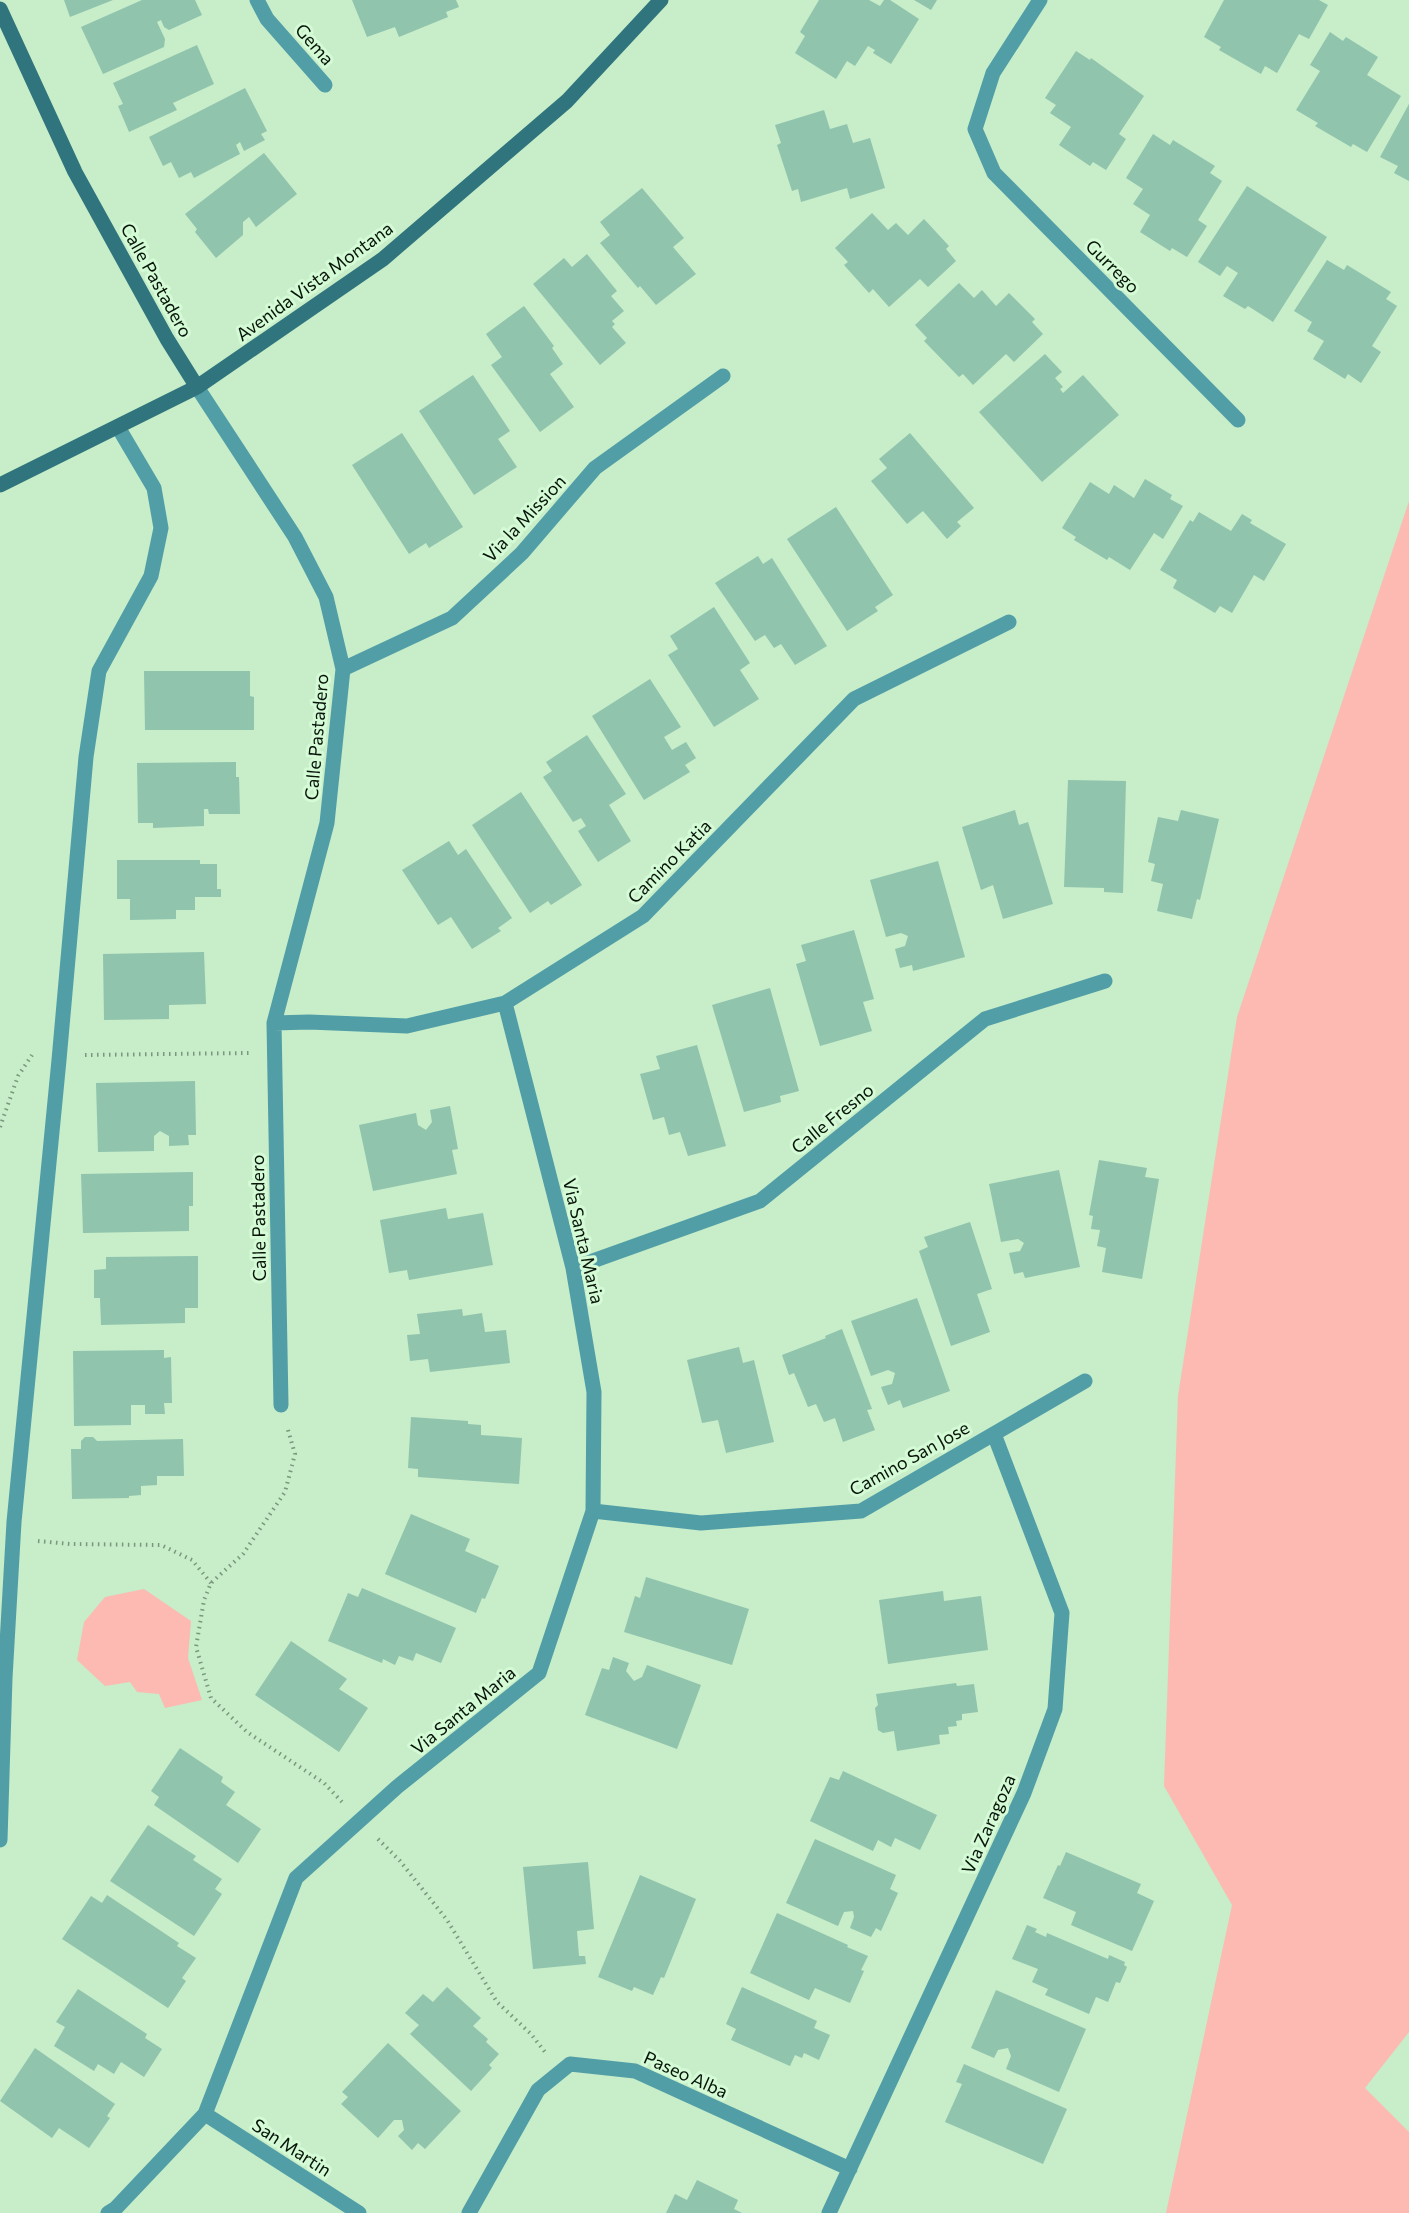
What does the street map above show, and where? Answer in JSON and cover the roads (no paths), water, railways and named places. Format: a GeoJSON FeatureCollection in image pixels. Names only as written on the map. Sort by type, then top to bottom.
{"type":"FeatureCollection","features":[{"type":"Feature","properties":{"kind":"street","name":"Gema"},"geometry":{"type":"LineString","coordinates":[[257,0],[267,19],[325,85]]}},
{"type":"Feature","properties":{"kind":"street","name":"Avenida Vista Montana"},"geometry":{"type":"LineString","coordinates":[[0,485],[197,387],[383,259],[567,101],[662,0]]}},
{"type":"Feature","properties":{"kind":"street","name":"Gurrego"},"geometry":{"type":"LineString","coordinates":[[1040,0],[993,73],[975,129],[994,173],[1238,420]]}},
{"type":"Feature","properties":{"kind":"street","name":"Calle Pastadero"},"geometry":{"type":"LineString","coordinates":[[0,9],[75,172],[167,339],[295,537],[326,597],[343,669],[327,823],[274,1023],[281,1406]]}},
{"type":"Feature","properties":{"kind":"street","name":"Via la Mission"},"geometry":{"type":"LineString","coordinates":[[343,669],[452,618],[522,553],[596,468],[723,376]]}},
{"type":"Feature","properties":{"kind":"street"},"geometry":{"type":"LineString","coordinates":[[0,1840],[5,1678],[13,1538],[86,757],[99,671],[152,576],[161,528],[154,488],[118,427]]}},
{"type":"Feature","properties":{"kind":"street","name":"Camino Katia"},"geometry":{"type":"LineString","coordinates":[[274,1023],[407,1026],[505,1003],[643,916],[854,699],[1009,622]]}},
{"type":"Feature","properties":{"kind":"street","name":"Calle Fresno"},"geometry":{"type":"LineString","coordinates":[[573,1268],[760,1201],[985,1019],[1105,981]]}},
{"type":"Feature","properties":{"kind":"street","name":"Via Santa Maria"},"geometry":{"type":"LineString","coordinates":[[108,2213],[116,2208],[205,2114],[296,1878],[397,1787],[539,1673],[593,1511],[594,1392],[573,1268],[505,1003]]}},
{"type":"Feature","properties":{"kind":"street","name":"Camino San Jose"},"geometry":{"type":"LineString","coordinates":[[593,1511],[701,1523],[861,1511],[1085,1381]]}},
{"type":"Feature","properties":{"kind":"street","name":"Via Zaragoza"},"geometry":{"type":"LineString","coordinates":[[829,2213],[1024,1793],[1055,1709],[1062,1613],[994,1434]]}},
{"type":"Feature","properties":{"kind":"street","name":"Paseo Alba"},"geometry":{"type":"LineString","coordinates":[[469,2213],[538,2090],[570,2064],[635,2071],[850,2169]]}},
{"type":"Feature","properties":{"kind":"street","name":"San Martin"},"geometry":{"type":"LineString","coordinates":[[205,2114],[359,2213]]}}]}
